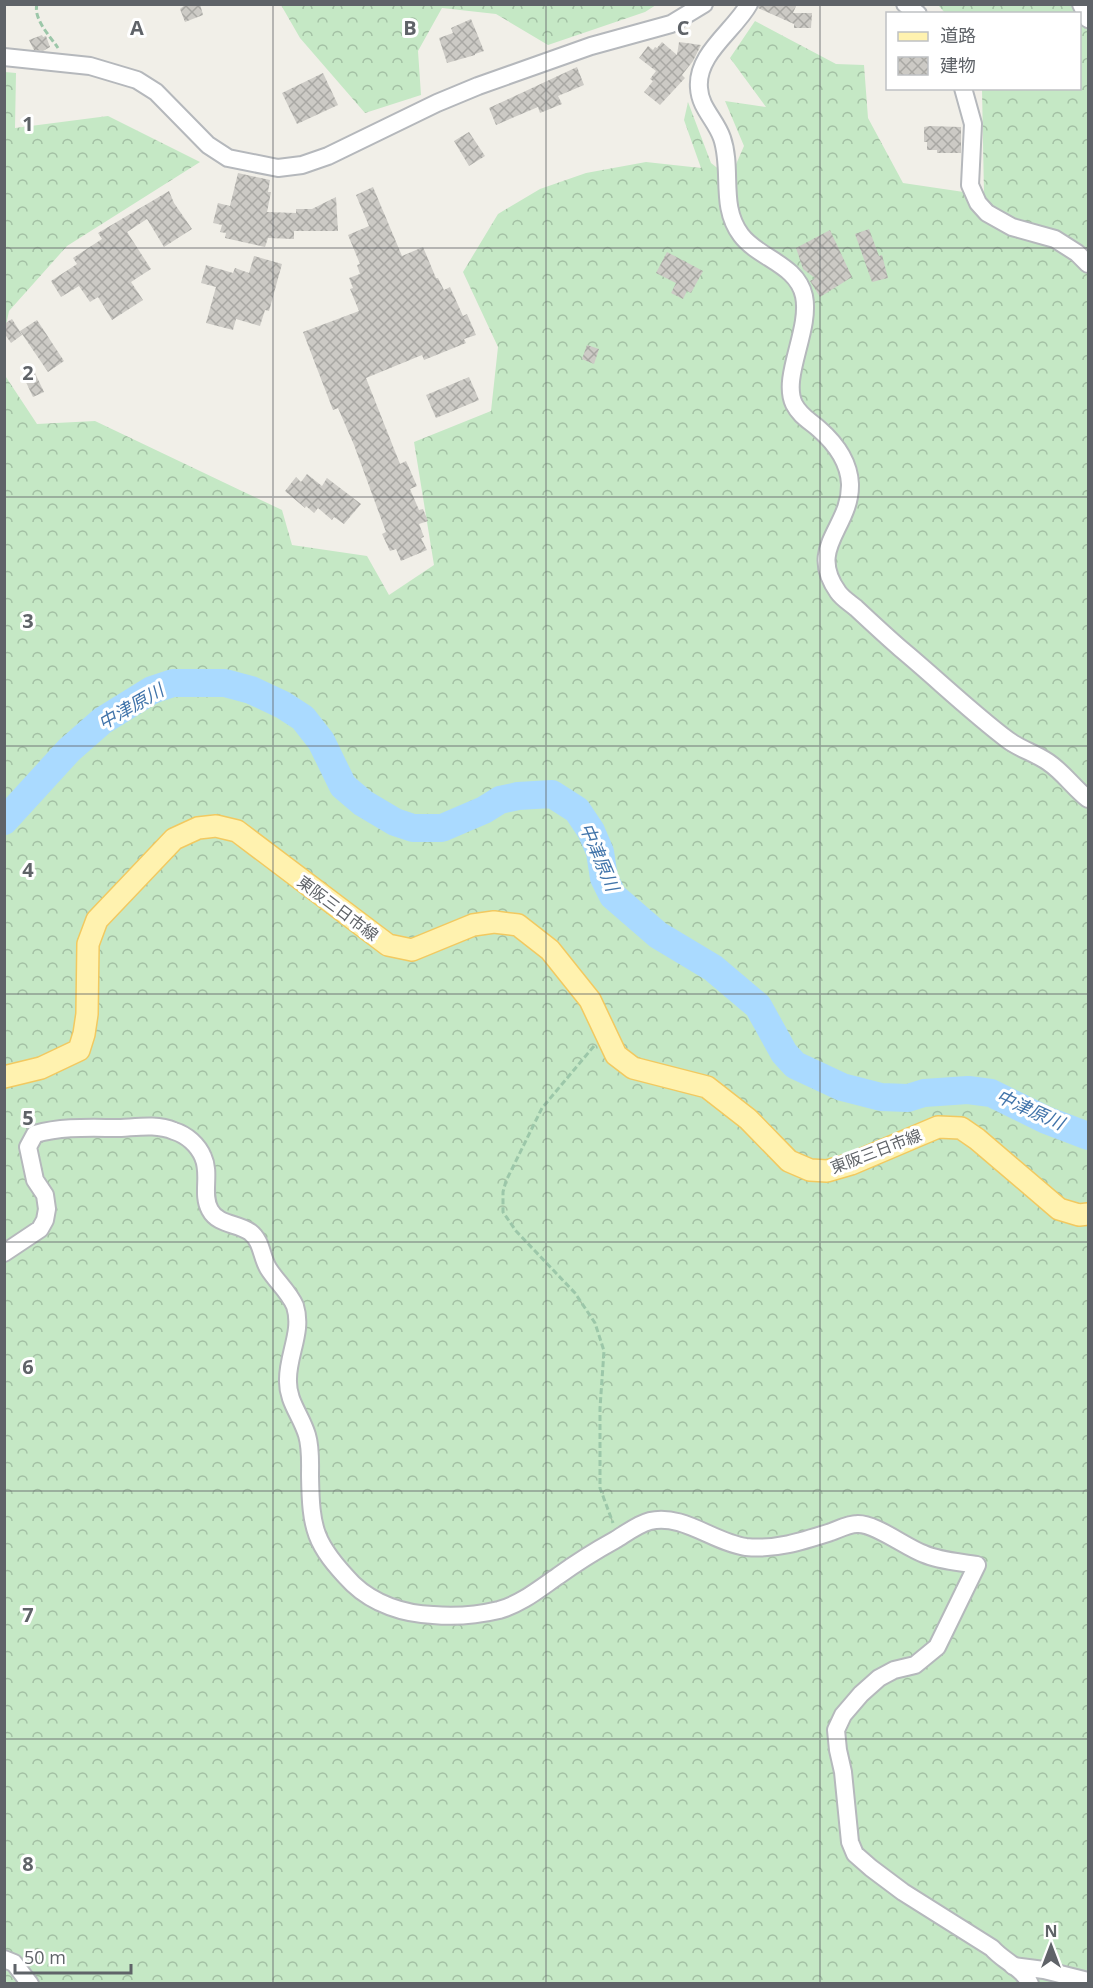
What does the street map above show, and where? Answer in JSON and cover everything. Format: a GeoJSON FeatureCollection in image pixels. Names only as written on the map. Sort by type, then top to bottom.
{"type":"FeatureCollection","features":[{"type":"Feature","properties":{"kind":"main road","name":"東阪三日市線"},"geometry":{"type":"LineString","coordinates":[[4,1077],[41,1068],[79,1050],[87,1014],[88,944],[98,920],[174,839],[198,828],[216,826],[237,831],[388,945],[412,950],[473,926],[494,922],[518,925],[550,950],[590,1000],[615,1055],[633,1068],[707,1087],[748,1119],[789,1161],[810,1170],[827,1171],[851,1164],[938,1127],[961,1128],[1059,1209],[1079,1215],[1089,1214]]}},
{"type":"Feature","properties":{"kind":"street"},"geometry":{"type":"LineString","coordinates":[[4,57],[113,71],[138,80],[156,92],[202,139],[228,158],[278,168],[302,165],[328,156],[437,103],[478,86],[591,46],[671,24],[704,4]]}},
{"type":"Feature","properties":{"kind":"street"},"geometry":{"type":"LineString","coordinates":[[749,4],[716,46],[700,72],[698,86],[700,97],[722,135],[727,163],[728,206],[741,235],[756,249],[779,263],[794,276],[802,288],[806,314],[791,393],[794,404],[801,415],[821,430],[837,448],[846,464],[850,481],[850,497],[825,552],[830,579],[839,594],[1010,741],[1049,762],[1089,799]]}},
{"type":"Feature","properties":{"kind":"street"},"geometry":{"type":"LineString","coordinates":[[1081,4],[1089,19]]}},
{"type":"Feature","properties":{"kind":"street"},"geometry":{"type":"LineString","coordinates":[[964,90],[973,124],[969,185],[978,203],[987,213],[1012,227],[1065,244],[1089,264]]}},
{"type":"Feature","properties":{"kind":"street"},"geometry":{"type":"LineString","coordinates":[[4,1253],[40,1229],[45,1220],[47,1209],[45,1195],[35,1180],[28,1147],[34,1134],[55,1128],[80,1126],[159,1126],[191,1139],[203,1157],[207,1173],[205,1191],[208,1208],[217,1218],[250,1233],[260,1244],[268,1268],[291,1298],[296,1309],[298,1321],[296,1338],[290,1354],[288,1390],[292,1406],[307,1434],[310,1453],[311,1514],[314,1530],[321,1546],[354,1585],[374,1600],[414,1614],[471,1615],[501,1609],[523,1600],[591,1553],[647,1521],[660,1520],[691,1526],[727,1543],[744,1547],[767,1548],[797,1543],[858,1524],[875,1528],[906,1547],[929,1556],[977,1565],[937,1647],[915,1665],[894,1670],[879,1678],[861,1694],[843,1715],[836,1730],[838,1750],[843,1772],[850,1842],[855,1854],[903,1892],[992,1948],[999,1957],[1027,1976],[1030,1983]]}},
{"type":"Feature","properties":{"kind":"street"},"geometry":{"type":"LineString","coordinates":[[4,1959],[14,1963],[25,1982]]}},
{"type":"Feature","properties":{"kind":"street"},"geometry":{"type":"LineString","coordinates":[[1013,1966],[1044,1970],[1089,1981]]}},
{"type":"Feature","properties":{"kind":"path"},"geometry":{"type":"LineString","coordinates":[[37,4],[35,10],[37,17],[60,51],[64,63]]}},
{"type":"Feature","properties":{"kind":"path"},"geometry":{"type":"LineString","coordinates":[[604,1033],[542,1108],[506,1181],[503,1192],[503,1212],[516,1231],[575,1293],[595,1323],[604,1352],[600,1408],[600,1488],[619,1538]]}},
{"type":"Feature","properties":{"kind":"green space"},"geometry":{"type":"Polygon","coordinates":[[[281,5],[656,5],[645,12],[548,45],[496,14],[442,8],[418,51],[421,95],[365,113],[300,38],[281,5]]]}},
{"type":"Feature","properties":{"kind":"green space"},"geometry":{"type":"Polygon","coordinates":[[[938,5],[1088,5],[1088,1983],[5,1983],[4,374],[37,424],[95,421],[282,510],[292,545],[367,556],[389,595],[434,565],[414,442],[491,411],[498,347],[463,272],[498,214],[540,189],[586,173],[646,162],[701,168],[684,120],[688,102],[711,163],[730,178],[744,146],[725,101],[766,107],[730,58],[755,21],[836,64],[864,65],[868,118],[903,183],[984,195],[982,90],[1081,90],[1081,12],[944,12],[938,5]]]}},
{"type":"Feature","properties":{"kind":"green space"},"geometry":{"type":"Polygon","coordinates":[[[5,72],[16,73],[15,128],[108,116],[200,162],[67,246],[9,311],[5,330],[5,72]]]}},
{"type":"Feature","properties":{"kind":"building"},"geometry":{"type":"Polygon","coordinates":[[[186,4],[200,4],[203,15],[185,22],[180,9],[186,4]]]}},
{"type":"Feature","properties":{"kind":"building"},"geometry":{"type":"Polygon","coordinates":[[[759,4],[797,4],[793,13],[812,13],[811,28],[794,28],[794,24],[758,8],[759,4]]]}},
{"type":"Feature","properties":{"kind":"building"},"geometry":{"type":"Polygon","coordinates":[[[471,19],[484,51],[447,63],[439,38],[453,33],[451,28],[471,19]]]}},
{"type":"Feature","properties":{"kind":"building"},"geometry":{"type":"Polygon","coordinates":[[[42,35],[46,36],[50,47],[43,51],[34,50],[29,40],[42,35]]]}},
{"type":"Feature","properties":{"kind":"building"},"geometry":{"type":"Polygon","coordinates":[[[662,42],[677,55],[679,42],[701,45],[693,61],[682,75],[685,78],[660,105],[644,92],[653,81],[650,79],[656,71],[639,58],[648,46],[653,50],[662,42]]]}},
{"type":"Feature","properties":{"kind":"building"},"geometry":{"type":"Polygon","coordinates":[[[577,67],[584,85],[558,96],[562,104],[540,113],[538,107],[496,125],[489,108],[577,67]]]}},
{"type":"Feature","properties":{"kind":"building"},"geometry":{"type":"Polygon","coordinates":[[[323,73],[338,105],[297,124],[282,93],[323,73]]]}},
{"type":"Feature","properties":{"kind":"building"},"geometry":{"type":"Polygon","coordinates":[[[924,127],[961,127],[961,153],[937,153],[937,150],[927,150],[927,142],[924,142],[924,127]]]}},
{"type":"Feature","properties":{"kind":"building"},"geometry":{"type":"Polygon","coordinates":[[[469,132],[485,156],[469,166],[454,141],[469,132]]]}},
{"type":"Feature","properties":{"kind":"building"},"geometry":{"type":"Polygon","coordinates":[[[238,173],[270,180],[268,192],[271,192],[267,212],[296,213],[296,209],[312,209],[336,197],[338,231],[294,231],[294,239],[268,238],[265,247],[225,238],[226,233],[220,232],[222,225],[213,223],[218,203],[230,206],[238,173]]]}},
{"type":"Feature","properties":{"kind":"building"},"geometry":{"type":"Polygon","coordinates":[[[373,187],[402,256],[423,247],[436,278],[444,290],[450,287],[463,316],[467,314],[476,335],[464,339],[466,343],[424,360],[422,355],[366,378],[400,464],[406,461],[417,486],[410,489],[419,510],[423,509],[428,521],[419,524],[424,537],[421,538],[427,550],[401,561],[396,549],[390,551],[382,534],[386,532],[354,445],[338,408],[333,410],[303,332],[359,311],[350,289],[353,288],[349,278],[360,274],[357,265],[360,264],[348,235],[369,226],[356,195],[373,187]]]}},
{"type":"Feature","properties":{"kind":"building"},"geometry":{"type":"Polygon","coordinates":[[[169,191],[174,203],[192,229],[164,247],[147,219],[127,232],[151,269],[131,282],[143,300],[112,320],[98,297],[90,302],[79,286],[61,297],[51,281],[77,264],[73,258],[102,239],[98,233],[169,191]]]}},
{"type":"Feature","properties":{"kind":"building"},"geometry":{"type":"Polygon","coordinates":[[[869,229],[879,256],[882,255],[888,278],[872,282],[855,234],[869,229]]]}},
{"type":"Feature","properties":{"kind":"building"},"geometry":{"type":"Polygon","coordinates":[[[830,230],[852,277],[820,297],[810,281],[815,278],[803,269],[796,248],[830,230]]]}},
{"type":"Feature","properties":{"kind":"building"},"geometry":{"type":"Polygon","coordinates":[[[667,252],[703,271],[691,293],[687,291],[683,299],[671,293],[676,283],[656,273],[667,252]]]}},
{"type":"Feature","properties":{"kind":"building"},"geometry":{"type":"Polygon","coordinates":[[[254,256],[282,264],[269,311],[265,310],[260,326],[236,319],[233,330],[206,323],[216,287],[201,283],[206,265],[233,273],[235,268],[249,273],[254,256]]]}},
{"type":"Feature","properties":{"kind":"building"},"geometry":{"type":"Polygon","coordinates":[[[12,319],[22,335],[11,343],[4,333],[4,324],[12,319]]]}},
{"type":"Feature","properties":{"kind":"building"},"geometry":{"type":"Polygon","coordinates":[[[37,320],[64,361],[48,372],[20,331],[37,320]]]}},
{"type":"Feature","properties":{"kind":"building"},"geometry":{"type":"Polygon","coordinates":[[[587,345],[599,349],[594,364],[582,359],[587,345]]]}},
{"type":"Feature","properties":{"kind":"building"},"geometry":{"type":"Polygon","coordinates":[[[35,373],[44,392],[33,397],[24,378],[35,373]]]}},
{"type":"Feature","properties":{"kind":"building"},"geometry":{"type":"Polygon","coordinates":[[[469,377],[479,400],[436,418],[426,395],[469,377]]]}},
{"type":"Feature","properties":{"kind":"building"},"geometry":{"type":"Polygon","coordinates":[[[307,474],[322,486],[327,478],[361,504],[344,524],[334,517],[332,520],[318,508],[314,513],[306,506],[305,508],[285,491],[296,477],[301,482],[307,474]]]}},
{"type":"Feature","properties":{"kind":"waterway","name":"中津原川"},"geometry":{"type":"LineString","coordinates":[[4,821],[69,750],[102,721],[152,690],[173,683],[225,683],[251,690],[283,705],[303,718],[321,741],[343,786],[363,803],[395,822],[413,828],[442,828],[484,810],[500,800],[518,796],[552,794],[577,810],[591,831],[600,852],[604,878],[613,896],[658,935],[713,968],[758,1006],[784,1053],[795,1065],[842,1087],[881,1097],[908,1098],[924,1093],[968,1090],[991,1093],[1046,1120],[1088,1136]]}}]}
